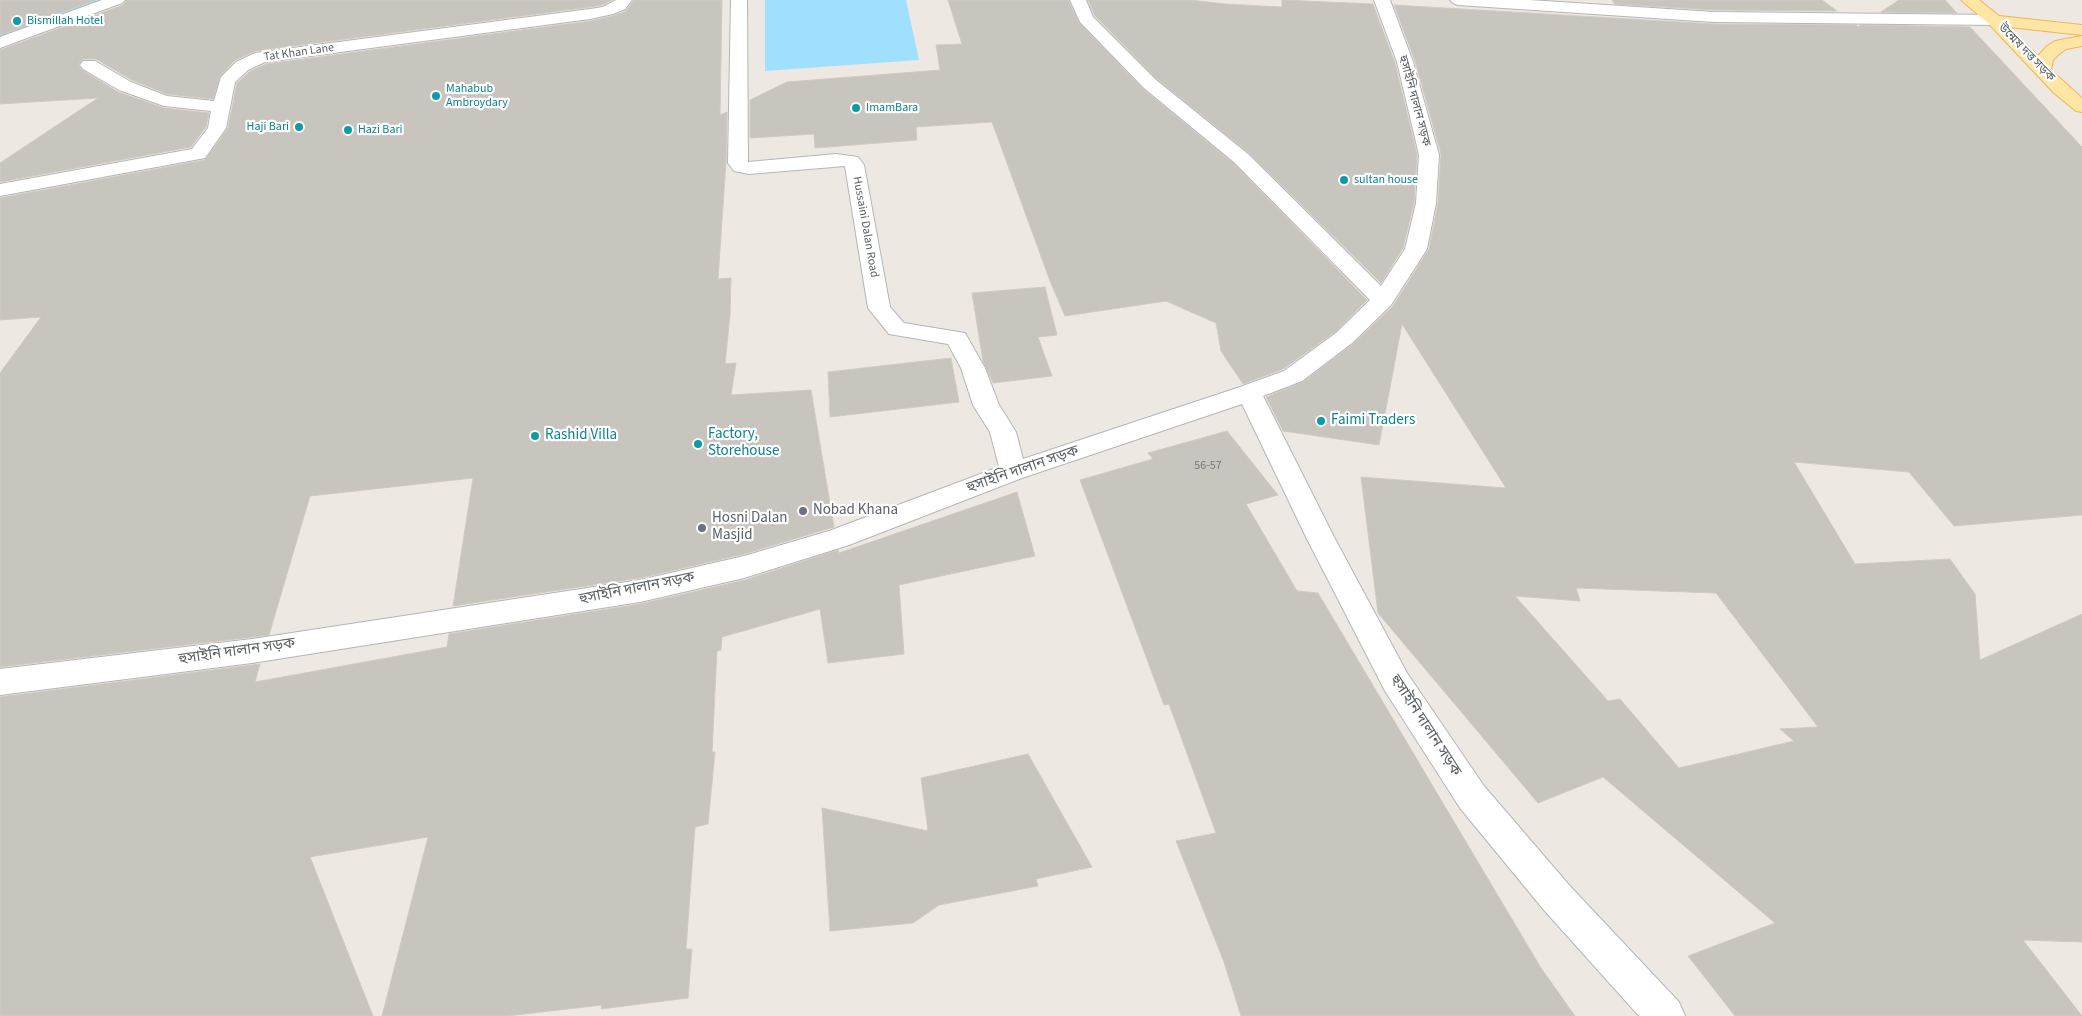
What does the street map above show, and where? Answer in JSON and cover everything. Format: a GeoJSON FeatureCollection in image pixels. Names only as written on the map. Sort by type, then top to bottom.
{"type":"FeatureCollection","features":[{"type":"Feature","properties":{"kind":"main road","name":"উন্মেষ দত্ত সড়ক"},"geometry":{"type":"LineString","coordinates":[[1969,0],[1994,20],[2043,69],[2060,89],[2082,107]]}},
{"type":"Feature","properties":{"kind":"main road"},"geometry":{"type":"LineString","coordinates":[[1994,20],[2082,30]]}},
{"type":"Feature","properties":{"kind":"main road"},"geometry":{"type":"LineString","coordinates":[[2043,69],[2045,59],[2053,50],[2061,45],[2082,41]]}},
{"type":"Feature","properties":{"kind":"street"},"geometry":{"type":"LineString","coordinates":[[0,43],[117,0]]}},
{"type":"Feature","properties":{"kind":"street","name":"Tat Khan Lane"},"geometry":{"type":"LineString","coordinates":[[0,190],[198,154],[217,128],[227,81],[242,66],[261,57],[590,14],[619,6],[624,0]]}},
{"type":"Feature","properties":{"kind":"street","name":"Hussaini Dalan Road"},"geometry":{"type":"LineString","coordinates":[[739,0],[738,163],[741,167],[749,168],[851,160],[854,165],[879,308],[897,329],[957,338],[973,368],[986,405],[1003,432],[1013,472]]}},
{"type":"Feature","properties":{"kind":"street"},"geometry":{"type":"LineString","coordinates":[[1078,0],[1086,19],[1150,84],[1241,158],[1383,300]]}},
{"type":"Feature","properties":{"kind":"street","name":"হুসাইনি দালান সড়ক"},"geometry":{"type":"LineString","coordinates":[[0,682],[252,651],[640,591],[744,567],[839,538],[1013,472],[1249,393],[1293,376],[1344,338],[1383,300],[1416,249],[1426,203],[1429,155],[1405,62],[1382,0]]}},
{"type":"Feature","properties":{"kind":"street"},"geometry":{"type":"LineString","coordinates":[[1458,0],[1714,17],[1994,20]]}},
{"type":"Feature","properties":{"kind":"street"},"geometry":{"type":"LineString","coordinates":[[89,64],[125,86],[164,101],[222,107]]}},
{"type":"Feature","properties":{"kind":"street","name":"হুসাইনি দালান সড়ক"},"geometry":{"type":"LineString","coordinates":[[1249,393],[1320,537],[1396,682],[1472,797],[1556,898],[1664,1016]]}},
{"type":"Feature","properties":{"kind":"water"},"geometry":{"type":"Polygon","coordinates":[[[765,0],[906,0],[919,60],[765,71],[765,0]]]}},
{"type":"Feature","properties":{"kind":"building"},"geometry":{"type":"Polygon","coordinates":[[[0,0],[96,0],[0,35],[0,0]]]}},
{"type":"Feature","properties":{"kind":"building"},"geometry":{"type":"Polygon","coordinates":[[[127,0],[612,0],[602,5],[590,7],[255,51],[235,60],[220,76],[213,99],[167,94],[132,80],[96,59],[83,59],[78,65],[82,70],[118,92],[164,108],[209,113],[206,127],[191,147],[0,182],[0,163],[98,98],[0,104],[0,50],[123,5],[127,0]]]}},
{"type":"Feature","properties":{"kind":"building"},"geometry":{"type":"Polygon","coordinates":[[[634,0],[722,0],[720,115],[727,112],[726,162],[718,279],[731,278],[730,315],[725,364],[736,363],[731,395],[811,390],[834,527],[744,554],[640,578],[453,606],[473,478],[310,496],[269,635],[0,667],[0,373],[41,317],[0,320],[0,198],[205,160],[228,128],[237,83],[249,72],[266,64],[590,21],[626,11],[634,0]]]}},
{"type":"Feature","properties":{"kind":"building"},"geometry":{"type":"Polygon","coordinates":[[[948,0],[1068,0],[1079,23],[1143,89],[1233,163],[1367,300],[1335,332],[1283,369],[1243,384],[1221,351],[1216,323],[1166,301],[1065,316],[1050,281],[992,122],[916,127],[917,140],[815,148],[814,134],[750,138],[750,100],[787,82],[940,70],[936,45],[962,44],[948,0]]]}},
{"type":"Feature","properties":{"kind":"building"},"geometry":{"type":"Polygon","coordinates":[[[1088,0],[1190,0],[1282,7],[1282,0],[1373,4],[1395,63],[1417,155],[1414,203],[1403,248],[1381,283],[1249,153],[1157,79],[1095,16],[1088,0]]]}},
{"type":"Feature","properties":{"kind":"building"},"geometry":{"type":"Polygon","coordinates":[[[1612,0],[1822,0],[1837,11],[1714,10],[1615,4],[1612,0]]]}},
{"type":"Feature","properties":{"kind":"building"},"geometry":{"type":"Polygon","coordinates":[[[1899,0],[1945,0],[1957,13],[1881,12],[1899,0]]]}},
{"type":"Feature","properties":{"kind":"building"},"geometry":{"type":"Polygon","coordinates":[[[1394,5],[1714,24],[1970,27],[2082,147],[2082,515],[1954,526],[1909,472],[1794,462],[1855,564],[1950,559],[1975,594],[1980,660],[2082,614],[2082,942],[2023,940],[2082,1016],[1735,1016],[1688,956],[1775,923],[1603,777],[1538,803],[1378,613],[1361,477],[1506,488],[1402,324],[1379,445],[1283,431],[1266,397],[1303,382],[1353,344],[1393,306],[1429,249],[1438,203],[1441,154],[1415,61],[1394,5]],[[1576,588],[1580,601],[1515,596],[1608,701],[1620,699],[1679,768],[1794,741],[1780,729],[1818,727],[1716,593],[1576,588]]]}},
{"type":"Feature","properties":{"kind":"building"},"geometry":{"type":"Polygon","coordinates":[[[1045,287],[1057,335],[1038,337],[1052,376],[993,383],[983,361],[972,293],[1045,287]]]}},
{"type":"Feature","properties":{"kind":"building"},"geometry":{"type":"Polygon","coordinates":[[[951,358],[959,402],[830,417],[828,372],[951,358]]]}},
{"type":"Feature","properties":{"kind":"building"},"geometry":{"type":"Polygon","coordinates":[[[1227,431],[1278,495],[1246,504],[1297,591],[1318,593],[1541,968],[1575,1016],[1241,1016],[1224,962],[1176,841],[1216,833],[1169,704],[1164,705],[1080,480],[1153,459],[1148,453],[1227,431]]]}},
{"type":"Feature","properties":{"kind":"building"},"geometry":{"type":"Polygon","coordinates":[[[1017,492],[1035,556],[899,585],[904,654],[828,663],[820,609],[722,637],[721,650],[717,651],[712,752],[715,752],[708,824],[695,827],[686,949],[692,949],[688,998],[601,1009],[602,1005],[507,1016],[382,1016],[428,837],[310,857],[373,1016],[0,1016],[0,697],[260,664],[255,682],[447,647],[449,634],[640,604],[745,580],[838,550],[839,553],[1017,492]]]}},
{"type":"Feature","properties":{"kind":"building"},"geometry":{"type":"Polygon","coordinates":[[[1028,754],[1092,867],[1036,879],[1038,886],[939,905],[913,923],[830,931],[822,808],[928,831],[921,778],[1028,754]]]}},
{"type":"Feature","properties":{"kind":"waterway"},"geometry":{"type":"LineString","coordinates":[[0,39],[31,25],[100,0]]}},
{"type":"Feature","properties":{"kind":"place","name":"Bismillah Hotel"},"geometry":{"type":"Point","coordinates":[17,21]}},
{"type":"Feature","properties":{"kind":"place","name":"Mahabub Ambroydary"},"geometry":{"type":"Point","coordinates":[436,96]}},
{"type":"Feature","properties":{"kind":"place","name":"ImamBara"},"geometry":{"type":"Point","coordinates":[856,108]}},
{"type":"Feature","properties":{"kind":"place","name":"Haji Bari"},"geometry":{"type":"Point","coordinates":[299,127]}},
{"type":"Feature","properties":{"kind":"place","name":"Hazi Bari"},"geometry":{"type":"Point","coordinates":[348,130]}},
{"type":"Feature","properties":{"kind":"place","name":"sultan house"},"geometry":{"type":"Point","coordinates":[1344,180]}},
{"type":"Feature","properties":{"kind":"place","name":"Faimi Traders"},"geometry":{"type":"Point","coordinates":[1321,421]}},
{"type":"Feature","properties":{"kind":"place","name":"Rashid Villa"},"geometry":{"type":"Point","coordinates":[535,436]}},
{"type":"Feature","properties":{"kind":"place","name":"Factory, Storehouse"},"geometry":{"type":"Point","coordinates":[698,444]}},
{"type":"Feature","properties":{"kind":"place","name":"Nobad Khana"},"geometry":{"type":"Point","coordinates":[803,511]}},
{"type":"Feature","properties":{"kind":"place","name":"Hosni Dalan Masjid"},"geometry":{"type":"Point","coordinates":[702,528]}}]}
